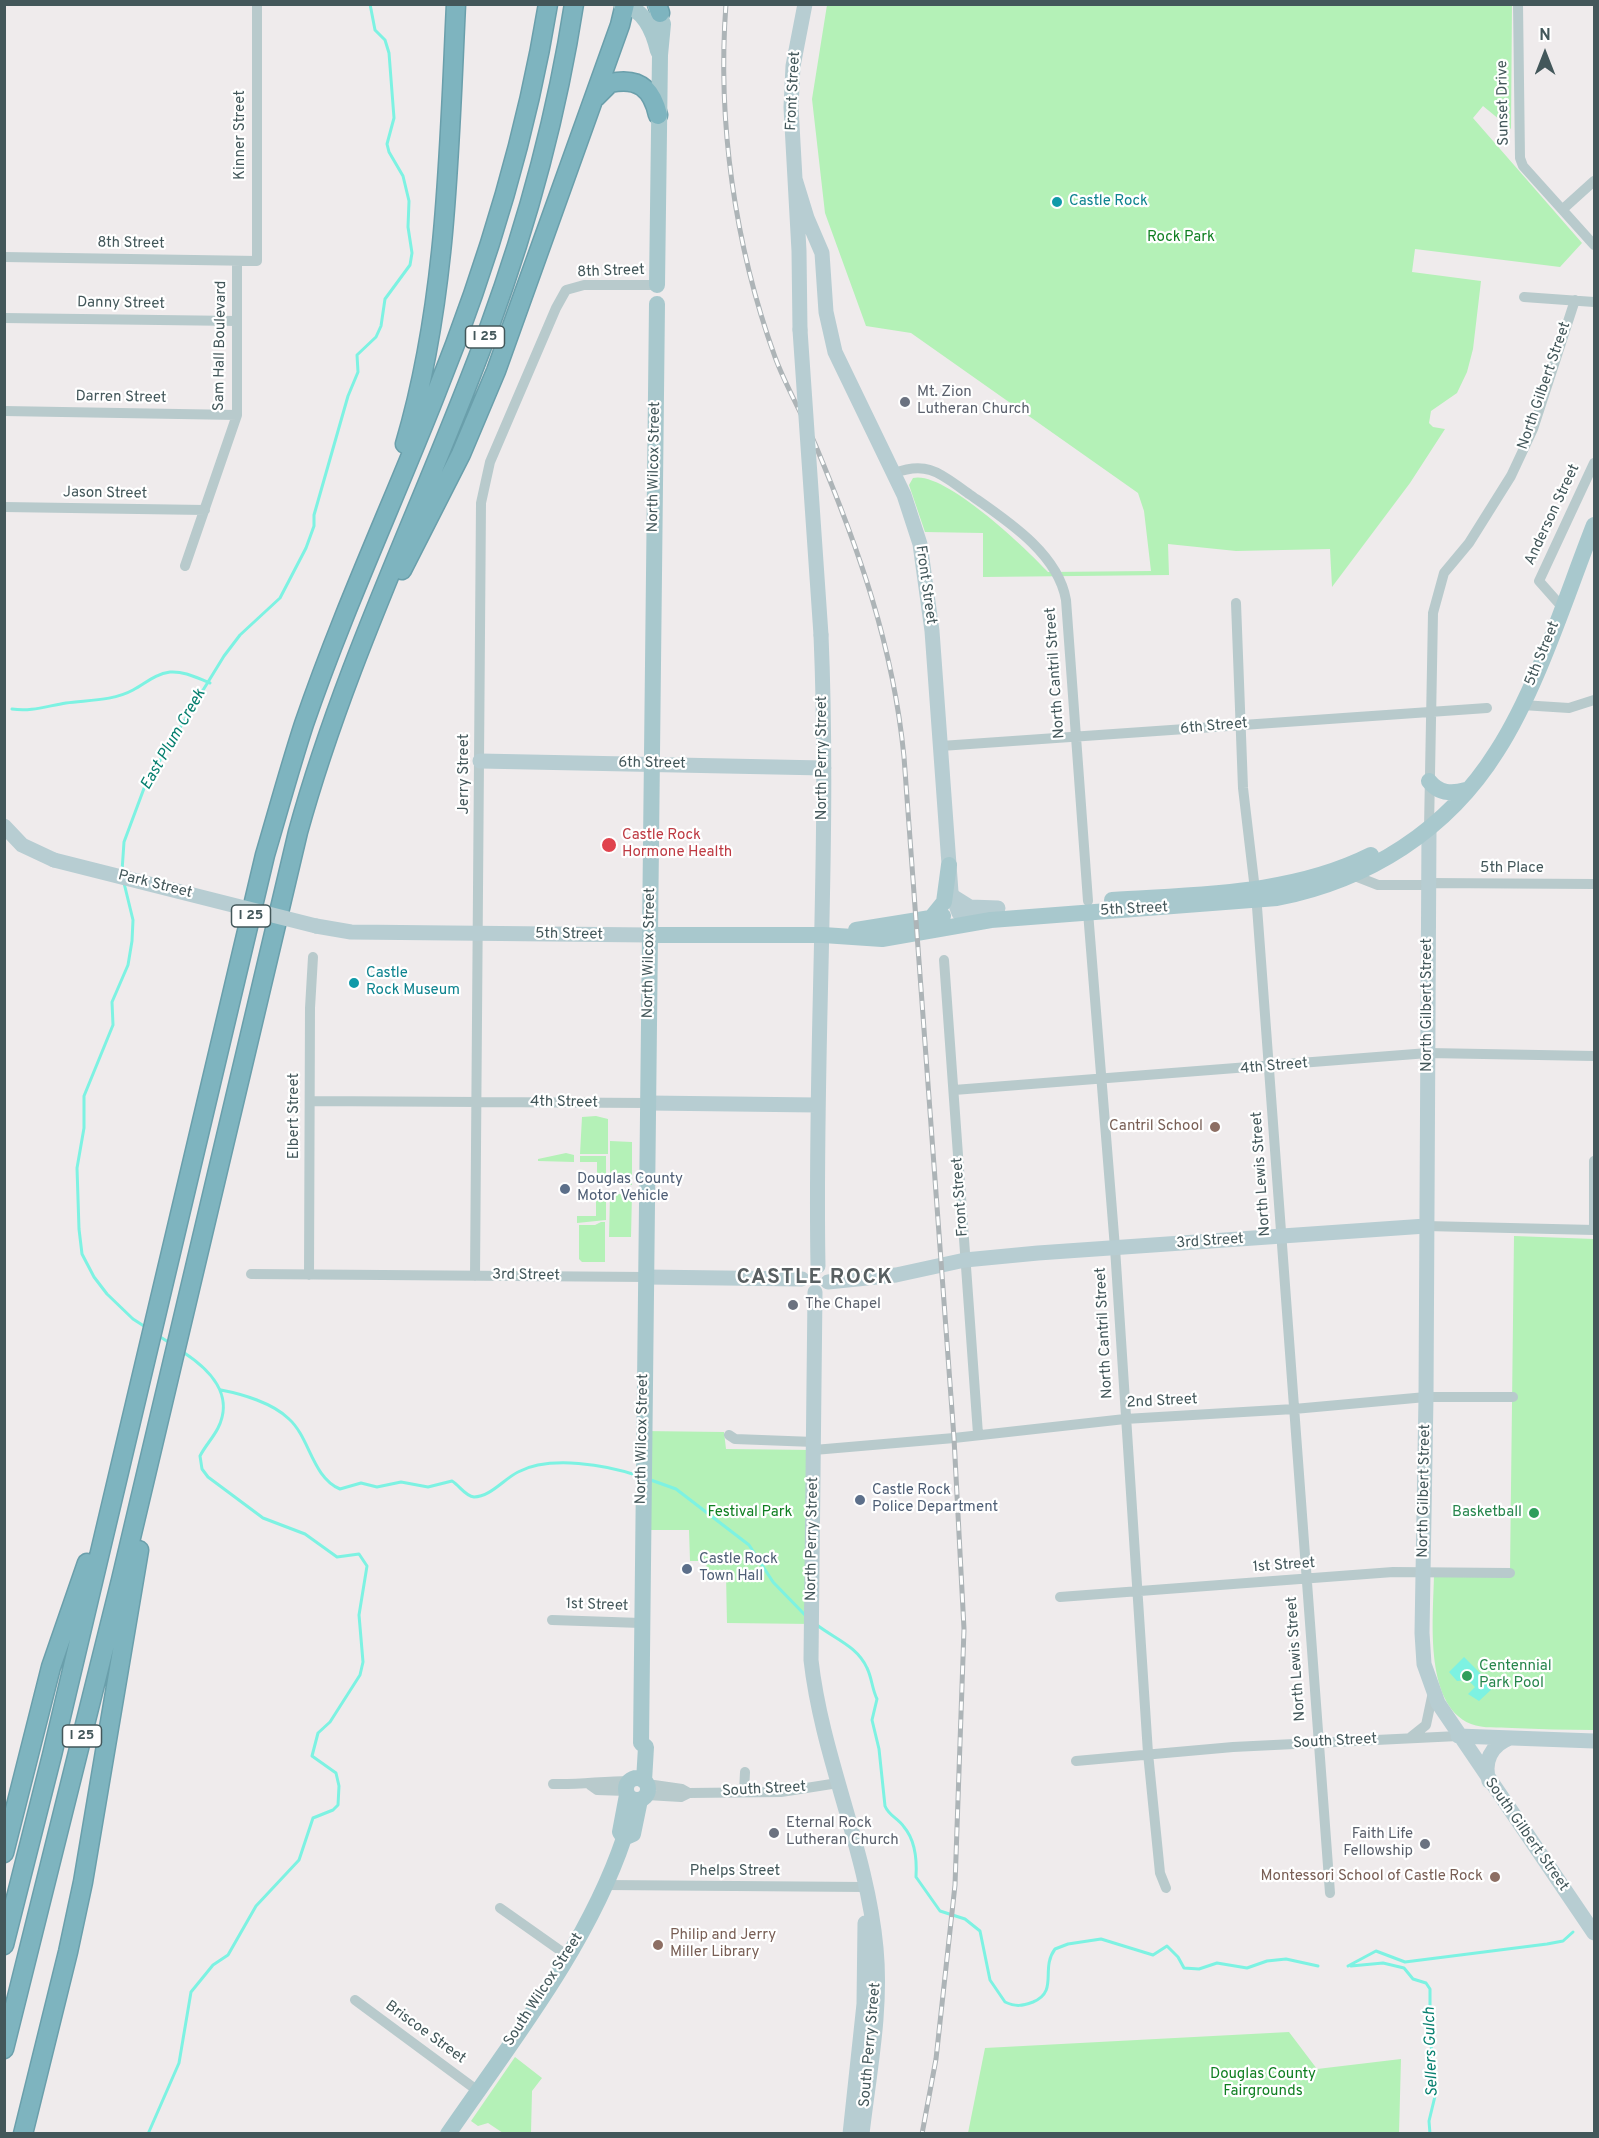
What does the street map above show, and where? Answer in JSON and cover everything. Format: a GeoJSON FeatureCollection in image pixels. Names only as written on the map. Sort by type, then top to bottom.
{"type":"FeatureCollection","features":[{"type":"Feature","properties":{"kind":"highway"},"geometry":{"type":"LineString","coordinates":[[371,551],[410,428],[430,340],[450,130],[456,4]]}},
{"type":"Feature","properties":{"kind":"highway","name":"I 25"},"geometry":{"type":"LineString","coordinates":[[4,1945],[281,798],[304,724],[371,551],[435,396],[492,238],[526,120],[549,4]]}},
{"type":"Feature","properties":{"kind":"highway","name":"I 25"},"geometry":{"type":"LineString","coordinates":[[4,2049],[158,1423],[298,832],[324,743],[355,656],[466,384],[508,273],[550,123],[574,4]]}},
{"type":"Feature","properties":{"kind":"highway"},"geometry":{"type":"LineString","coordinates":[[355,656],[461,454],[496,371],[624,5]]}},
{"type":"Feature","properties":{"kind":"highway"},"geometry":{"type":"LineString","coordinates":[[591,103],[610,83],[631,81],[640,84],[652,94],[658,115]]}},
{"type":"Feature","properties":{"kind":"highway"},"geometry":{"type":"LineString","coordinates":[[22,2133],[68,1952],[83,1882],[158,1423]]}},
{"type":"Feature","properties":{"kind":"highway"},"geometry":{"type":"LineString","coordinates":[[4,1853],[51,1667],[120,1468]]}},
{"type":"Feature","properties":{"kind":"main road","name":"North Wilcox Street"},"geometry":{"type":"LineString","coordinates":[[624,5],[645,19],[660,55]]}},
{"type":"Feature","properties":{"kind":"main road","name":"North Wilcox Street"},"geometry":{"type":"LineString","coordinates":[[657,7],[663,32],[658,115],[657,285]]}},
{"type":"Feature","properties":{"kind":"main road","name":"North Wilcox Street"},"geometry":{"type":"LineString","coordinates":[[636,1788],[646,1747],[640,1743],[657,304]]}},
{"type":"Feature","properties":{"kind":"main road","name":"5th Street"},"geometry":{"type":"LineString","coordinates":[[823,935],[959,913],[994,914],[1310,891],[1355,876],[1395,855],[1429,828],[1467,790],[1497,751],[1522,705],[1594,525]]}},
{"type":"Feature","properties":{"kind":"main road"},"geometry":{"type":"LineString","coordinates":[[1429,781],[1436,789],[1446,793],[1467,790]]}},
{"type":"Feature","properties":{"kind":"main road","name":"5th Street"},"geometry":{"type":"LineString","coordinates":[[1256,895],[1335,871],[1429,828]]}},
{"type":"Feature","properties":{"kind":"main road"},"geometry":{"type":"LineString","coordinates":[[931,918],[944,902],[949,865]]}},
{"type":"Feature","properties":{"kind":"main road","name":"5th Street"},"geometry":{"type":"LineString","coordinates":[[650,935],[823,935],[882,939],[994,914]]}},
{"type":"Feature","properties":{"kind":"main road","name":"South Wilcox Street"},"geometry":{"type":"LineString","coordinates":[[448,2133],[568,1956],[606,1885],[624,1838],[633,1834],[636,1788]]}},
{"type":"Feature","properties":{"kind":"street","name":"Front Street"},"geometry":{"type":"LineString","coordinates":[[805,4],[796,46],[791,86],[799,251],[817,268],[824,296]]}},
{"type":"Feature","properties":{"kind":"street","name":"Sunset Drive"},"geometry":{"type":"LineString","coordinates":[[1518,4],[1520,158],[1523,166],[1594,245]]}},
{"type":"Feature","properties":{"kind":"street","name":"Kinner Street"},"geometry":{"type":"LineString","coordinates":[[255,6],[257,261]]}},
{"type":"Feature","properties":{"kind":"street","name":"Front Street"},"geometry":{"type":"LineString","coordinates":[[795,179],[807,218],[822,253],[829,333],[839,366],[894,473],[913,519],[922,557],[932,631],[951,892],[959,913]]}},
{"type":"Feature","properties":{"kind":"street"},"geometry":{"type":"LineString","coordinates":[[1563,209],[1594,181]]}},
{"type":"Feature","properties":{"kind":"street","name":"North Perry Street"},"geometry":{"type":"LineString","coordinates":[[799,251],[800,330],[821,635],[824,768],[823,935],[818,1105],[818,1266]]}},
{"type":"Feature","properties":{"kind":"street","name":"8th Street"},"geometry":{"type":"LineString","coordinates":[[4,257],[257,261]]}},
{"type":"Feature","properties":{"kind":"street","name":"Sam Hall Boulevard"},"geometry":{"type":"LineString","coordinates":[[185,566],[237,415],[237,261]]}},
{"type":"Feature","properties":{"kind":"street","name":"8th Street"},"geometry":{"type":"LineString","coordinates":[[566,290],[584,285],[657,285]]}},
{"type":"Feature","properties":{"kind":"street","name":"North Wilcox Street"},"geometry":{"type":"LineString","coordinates":[[657,285],[657,304]]}},
{"type":"Feature","properties":{"kind":"street","name":"Jerry Street"},"geometry":{"type":"LineString","coordinates":[[475,1276],[480,761],[478,584],[482,492],[490,462],[556,308],[566,290]]}},
{"type":"Feature","properties":{"kind":"street"},"geometry":{"type":"LineString","coordinates":[[1524,297],[1594,302]]}},
{"type":"Feature","properties":{"kind":"street","name":"North Gilbert Street"},"geometry":{"type":"LineString","coordinates":[[1458,1736],[1433,1691],[1424,1664],[1422,1645],[1426,1397],[1429,781],[1433,613],[1444,573],[1469,543],[1511,476],[1533,429],[1575,300]]}},
{"type":"Feature","properties":{"kind":"street","name":"Danny Street"},"geometry":{"type":"LineString","coordinates":[[4,318],[237,321]]}},
{"type":"Feature","properties":{"kind":"street","name":"Darren Street"},"geometry":{"type":"LineString","coordinates":[[4,411],[237,415]]}},
{"type":"Feature","properties":{"kind":"street","name":"Anderson Street"},"geometry":{"type":"LineString","coordinates":[[1562,607],[1539,581],[1594,463]]}},
{"type":"Feature","properties":{"kind":"street","name":"North Cantril Street"},"geometry":{"type":"LineString","coordinates":[[894,473],[920,468],[941,475],[1001,517],[1035,547],[1054,570],[1061,581],[1066,600],[1115,1248],[1148,1753],[1160,1873],[1166,1888]]}},
{"type":"Feature","properties":{"kind":"street","name":"Jason Street"},"geometry":{"type":"LineString","coordinates":[[4,507],[205,510]]}},
{"type":"Feature","properties":{"kind":"street","name":"North Lewis Street"},"geometry":{"type":"LineString","coordinates":[[1236,603],[1243,788],[1256,895],[1317,1743],[1330,1893]]}},
{"type":"Feature","properties":{"kind":"street"},"geometry":{"type":"LineString","coordinates":[[1522,705],[1569,708],[1594,700]]}},
{"type":"Feature","properties":{"kind":"street","name":"6th Street"},"geometry":{"type":"LineString","coordinates":[[941,746],[1487,708]]}},
{"type":"Feature","properties":{"kind":"street","name":"6th Street"},"geometry":{"type":"LineString","coordinates":[[480,761],[824,768]]}},
{"type":"Feature","properties":{"kind":"street","name":"Park Street"},"geometry":{"type":"LineString","coordinates":[[4,826],[30,850],[54,860],[316,926]]}},
{"type":"Feature","properties":{"kind":"street","name":"5th Place"},"geometry":{"type":"LineString","coordinates":[[1355,876],[1377,885],[1594,884]]}},
{"type":"Feature","properties":{"kind":"street"},"geometry":{"type":"LineString","coordinates":[[951,892],[956,901],[994,914]]}},
{"type":"Feature","properties":{"kind":"street","name":"5th Street"},"geometry":{"type":"LineString","coordinates":[[316,926],[351,932],[650,935]]}},
{"type":"Feature","properties":{"kind":"street","name":"Elbert Street"},"geometry":{"type":"LineString","coordinates":[[309,1275],[310,1008],[314,957]]}},
{"type":"Feature","properties":{"kind":"street","name":"Front Street"},"geometry":{"type":"LineString","coordinates":[[944,960],[978,1434]]}},
{"type":"Feature","properties":{"kind":"street","name":"4th Street"},"geometry":{"type":"LineString","coordinates":[[954,1090],[1269,1068],[1428,1053],[1594,1056]]}},
{"type":"Feature","properties":{"kind":"street","name":"4th Street"},"geometry":{"type":"LineString","coordinates":[[310,1101],[818,1105]]}},
{"type":"Feature","properties":{"kind":"street"},"geometry":{"type":"LineString","coordinates":[[1594,1161],[1594,1230]]}},
{"type":"Feature","properties":{"kind":"street","name":"3rd Street"},"geometry":{"type":"LineString","coordinates":[[828,1282],[896,1275],[965,1260],[1426,1226],[1594,1230]]}},
{"type":"Feature","properties":{"kind":"street"},"geometry":{"type":"LineString","coordinates":[[818,1266],[826,1273],[828,1282],[824,1289],[815,1292],[804,1287],[802,1279],[807,1269],[818,1266]]}},
{"type":"Feature","properties":{"kind":"street","name":"3rd Street"},"geometry":{"type":"LineString","coordinates":[[250,1274],[802,1279]]}},
{"type":"Feature","properties":{"kind":"street","name":"North Perry Street"},"geometry":{"type":"LineString","coordinates":[[815,1292],[811,1660],[815,1693],[838,1783]]}},
{"type":"Feature","properties":{"kind":"street","name":"2nd Street"},"geometry":{"type":"LineString","coordinates":[[729,1435],[735,1439],[814,1446],[978,1434],[1125,1419],[1294,1409],[1426,1397],[1513,1397]]}},
{"type":"Feature","properties":{"kind":"street","name":"1st Street"},"geometry":{"type":"LineString","coordinates":[[1060,1597],[1424,1571],[1510,1573]]}},
{"type":"Feature","properties":{"kind":"street","name":"1st Street"},"geometry":{"type":"LineString","coordinates":[[552,1620],[641,1623]]}},
{"type":"Feature","properties":{"kind":"street"},"geometry":{"type":"LineString","coordinates":[[1407,1738],[1418,1733],[1426,1725],[1433,1691]]}},
{"type":"Feature","properties":{"kind":"street","name":"South Street"},"geometry":{"type":"LineString","coordinates":[[1076,1761],[1148,1753],[1458,1736],[1594,1741]]}},
{"type":"Feature","properties":{"kind":"street","name":"South Gilbert Street"},"geometry":{"type":"LineString","coordinates":[[1458,1736],[1592,1930]]}},
{"type":"Feature","properties":{"kind":"street"},"geometry":{"type":"LineString","coordinates":[[1490,1783],[1487,1764],[1491,1753],[1500,1743],[1510,1738]]}},
{"type":"Feature","properties":{"kind":"street"},"geometry":{"type":"LineString","coordinates":[[744,1792],[745,1772]]}},
{"type":"Feature","properties":{"kind":"street","name":"South Street"},"geometry":{"type":"LineString","coordinates":[[553,1784],[590,1785],[597,1781],[681,1797],[689,1793],[790,1791],[838,1783]]}},
{"type":"Feature","properties":{"kind":"street","name":"South Perry Street"},"geometry":{"type":"LineString","coordinates":[[838,1783],[876,1946],[877,1994],[862,2133]]}},
{"type":"Feature","properties":{"kind":"street","name":"Phelps Street"},"geometry":{"type":"LineString","coordinates":[[606,1885],[864,1887]]}},
{"type":"Feature","properties":{"kind":"street","name":"South Perry Street"},"geometry":{"type":"LineString","coordinates":[[850,2133],[864,2004],[864,1887]]}},
{"type":"Feature","properties":{"kind":"street"},"geometry":{"type":"LineString","coordinates":[[500,1908],[568,1956]]}},
{"type":"Feature","properties":{"kind":"street","name":"Briscoe Street"},"geometry":{"type":"LineString","coordinates":[[355,2000],[478,2091]]}},
{"type":"Feature","properties":{"kind":"green space","name":"Rock Park"},"geometry":{"type":"Polygon","coordinates":[[[1512,4],[1511,129],[1483,106],[1473,118],[1582,243],[1560,267],[1415,249],[1412,272],[1481,281],[1473,349],[1467,372],[1457,393],[1431,411],[1429,423],[1433,427],[1445,429],[1410,483],[1332,587],[1330,549],[1236,551],[1168,544],[1169,575],[983,577],[983,533],[925,532],[909,485],[913,478],[927,479],[964,498],[1004,530],[1048,572],[1151,571],[1144,511],[1138,493],[911,333],[866,326],[825,213],[812,99],[827,5],[1512,4]]]}},
{"type":"Feature","properties":{"kind":"green space"},"geometry":{"type":"Polygon","coordinates":[[[596,1116],[608,1119],[608,1154],[580,1154],[582,1117],[596,1116]]]}},
{"type":"Feature","properties":{"kind":"green space"},"geometry":{"type":"Polygon","coordinates":[[[610,1141],[632,1142],[632,1185],[610,1184],[610,1141]]]}},
{"type":"Feature","properties":{"kind":"green space"},"geometry":{"type":"Polygon","coordinates":[[[566,1153],[574,1155],[574,1162],[538,1161],[538,1159],[566,1153]]]}},
{"type":"Feature","properties":{"kind":"green space"},"geometry":{"type":"Polygon","coordinates":[[[580,1156],[606,1156],[606,1184],[600,1184],[600,1181],[597,1181],[597,1162],[580,1162],[580,1156]]]}},
{"type":"Feature","properties":{"kind":"green space"},"geometry":{"type":"Polygon","coordinates":[[[599,1194],[606,1194],[606,1220],[577,1223],[577,1216],[596,1216],[596,1197],[599,1194]]]}},
{"type":"Feature","properties":{"kind":"green space"},"geometry":{"type":"Polygon","coordinates":[[[610,1194],[632,1194],[631,1237],[609,1237],[610,1194]]]}},
{"type":"Feature","properties":{"kind":"green space"},"geometry":{"type":"Polygon","coordinates":[[[605,1222],[605,1262],[582,1262],[579,1259],[579,1225],[595,1225],[605,1222]]]}},
{"type":"Feature","properties":{"kind":"green space"},"geometry":{"type":"Polygon","coordinates":[[[1514,1236],[1594,1239],[1594,1730],[1491,1728],[1471,1724],[1455,1713],[1445,1698],[1434,1656],[1434,1571],[1510,1572],[1514,1236]]]}},
{"type":"Feature","properties":{"kind":"green space","name":"Festival Park"},"geometry":{"type":"Polygon","coordinates":[[[643,1431],[724,1432],[726,1449],[814,1450],[812,1624],[727,1623],[726,1574],[707,1574],[706,1561],[690,1561],[689,1530],[642,1530],[643,1431]]]}},
{"type":"Feature","properties":{"kind":"green space","name":"Douglas County Fairgrounds"},"geometry":{"type":"Polygon","coordinates":[[[1289,2032],[1317,2069],[1401,2059],[1399,2133],[968,2133],[985,2048],[1289,2032]]]}},
{"type":"Feature","properties":{"kind":"green space"},"geometry":{"type":"Polygon","coordinates":[[[515,2057],[542,2078],[532,2091],[531,2133],[503,2133],[488,2123],[478,2126],[471,2121],[515,2057]]]}},
{"type":"Feature","properties":{"kind":"shaded area","name":"Centennial Park Pool"},"geometry":{"type":"Polygon","coordinates":[[[1464,1657],[1494,1687],[1479,1701],[1468,1694],[1475,1687],[1468,1680],[1457,1681],[1449,1672],[1464,1657]]]}},
{"type":"Feature","properties":{"kind":"waterway","name":"East Plum Creek"},"geometry":{"type":"LineString","coordinates":[[122,871],[124,842],[146,783],[224,656],[240,635],[280,598],[306,548],[314,526],[314,515],[348,396],[358,372],[357,355],[376,337],[381,326],[385,299],[410,265],[412,253],[408,227],[409,201],[403,176],[387,144],[394,118],[389,53],[385,40],[375,30],[370,4]]}},
{"type":"Feature","properties":{"kind":"waterway"},"geometry":{"type":"LineString","coordinates":[[12,709],[32,709],[100,700],[125,694],[155,677],[170,672],[186,674],[210,683]]}},
{"type":"Feature","properties":{"kind":"waterway","name":"East Plum Creek"},"geometry":{"type":"LineString","coordinates":[[124,883],[133,920],[132,941],[128,965],[112,1002],[113,1025],[84,1096],[84,1128],[77,1168],[79,1229],[82,1254],[94,1277],[107,1294],[133,1319],[147,1328]]}},
{"type":"Feature","properties":{"kind":"waterway","name":"East Plum Creek"},"geometry":{"type":"LineString","coordinates":[[157,1335],[170,1343]]}},
{"type":"Feature","properties":{"kind":"waterway","name":"East Plum Creek"},"geometry":{"type":"LineString","coordinates":[[148,2134],[179,2063],[191,1992],[213,1965],[228,1955],[256,1906],[299,1860],[313,1818],[333,1810],[338,1805],[339,1786],[336,1773],[312,1756],[318,1733],[330,1722],[360,1675],[363,1662],[359,1615],[367,1566],[359,1554],[337,1557],[305,1534],[263,1518],[208,1477],[202,1469],[200,1456],[218,1428],[222,1416],[221,1393],[217,1384],[202,1366],[183,1352]]}},
{"type":"Feature","properties":{"kind":"waterway","name":"Sellers Gulch"},"geometry":{"type":"LineString","coordinates":[[221,1390],[257,1400],[282,1413],[302,1436],[323,1476],[340,1489],[361,1483],[377,1487],[401,1482],[428,1487],[452,1481],[468,1495],[474,1497],[486,1494],[518,1472],[531,1467],[562,1463],[595,1465],[639,1476]]}},
{"type":"Feature","properties":{"kind":"waterway","name":"Sellers Gulch"},"geometry":{"type":"LineString","coordinates":[[648,1479],[676,1489],[749,1545],[773,1582],[805,1615]]}},
{"type":"Feature","properties":{"kind":"waterway","name":"Sellers Gulch"},"geometry":{"type":"LineString","coordinates":[[817,1625],[852,1648],[867,1668],[877,1699],[872,1720],[879,1749],[885,1806],[908,1832],[916,1857],[916,1877],[940,1911],[965,1919],[980,1931],[990,1980],[1005,2002],[1022,2005],[1041,1997],[1047,1986],[1049,1964],[1055,1949],[1068,1944],[1101,1939],[1153,1955],[1167,1946],[1178,1957],[1184,1968],[1199,1969],[1217,1963],[1247,1968],[1267,1961],[1286,1959],[1318,1966]]}},
{"type":"Feature","properties":{"kind":"waterway"},"geometry":{"type":"LineString","coordinates":[[1348,1966],[1376,1951],[1405,1962],[1547,1944],[1563,1941],[1573,1932]]}},
{"type":"Feature","properties":{"kind":"waterway","name":"Sellers Gulch"},"geometry":{"type":"LineString","coordinates":[[1351,1966],[1383,1963],[1404,1968],[1413,1979],[1426,1983],[1430,1989],[1430,2035],[1436,2092],[1429,2121],[1430,2134]]}},
{"type":"Feature","properties":{"kind":"railway"},"geometry":{"type":"LineString","coordinates":[[726,4],[724,93],[727,138],[732,183],[749,272],[775,357],[831,482],[872,597],[892,675],[904,757],[954,1438],[964,1629],[955,1885],[936,2059],[922,2134]]}},
{"type":"Feature","properties":{"kind":"place","name":"Castle Rock"},"geometry":{"type":"Point","coordinates":[1057,202]}},
{"type":"Feature","properties":{"kind":"place","name":"Mt. Zion Lutheran Church"},"geometry":{"type":"Point","coordinates":[905,402]}},
{"type":"Feature","properties":{"kind":"place","name":"Castle Rock Hormone Health"},"geometry":{"type":"Point","coordinates":[609,845]}},
{"type":"Feature","properties":{"kind":"place","name":"Castle Rock Museum"},"geometry":{"type":"Point","coordinates":[354,983]}},
{"type":"Feature","properties":{"kind":"place","name":"Cantril School"},"geometry":{"type":"Point","coordinates":[1215,1127]}},
{"type":"Feature","properties":{"kind":"place","name":"Douglas County Motor Vehicle"},"geometry":{"type":"Point","coordinates":[565,1189]}},
{"type":"Feature","properties":{"kind":"place","name":"The Chapel"},"geometry":{"type":"Point","coordinates":[793,1305]}},
{"type":"Feature","properties":{"kind":"place","name":"Castle Rock Police Department"},"geometry":{"type":"Point","coordinates":[860,1500]}},
{"type":"Feature","properties":{"kind":"place","name":"Basketball"},"geometry":{"type":"Point","coordinates":[1534,1513]}},
{"type":"Feature","properties":{"kind":"place","name":"Castle Rock Town Hall"},"geometry":{"type":"Point","coordinates":[687,1569]}},
{"type":"Feature","properties":{"kind":"place","name":"Centennial Park Pool"},"geometry":{"type":"Point","coordinates":[1467,1676]}},
{"type":"Feature","properties":{"kind":"place","name":"Eternal Rock Lutheran Church"},"geometry":{"type":"Point","coordinates":[774,1833]}},
{"type":"Feature","properties":{"kind":"place","name":"Faith Life Fellowship"},"geometry":{"type":"Point","coordinates":[1425,1844]}},
{"type":"Feature","properties":{"kind":"place","name":"Montessori School of Castle Rock"},"geometry":{"type":"Point","coordinates":[1495,1877]}},
{"type":"Feature","properties":{"kind":"place","name":"Philip and Jerry Miller Library"},"geometry":{"type":"Point","coordinates":[658,1945]}},
{"type":"Feature","properties":{"kind":"district","name":"CASTLE ROCK"},"geometry":{"type":"Point","coordinates":[815,1279]}}]}
